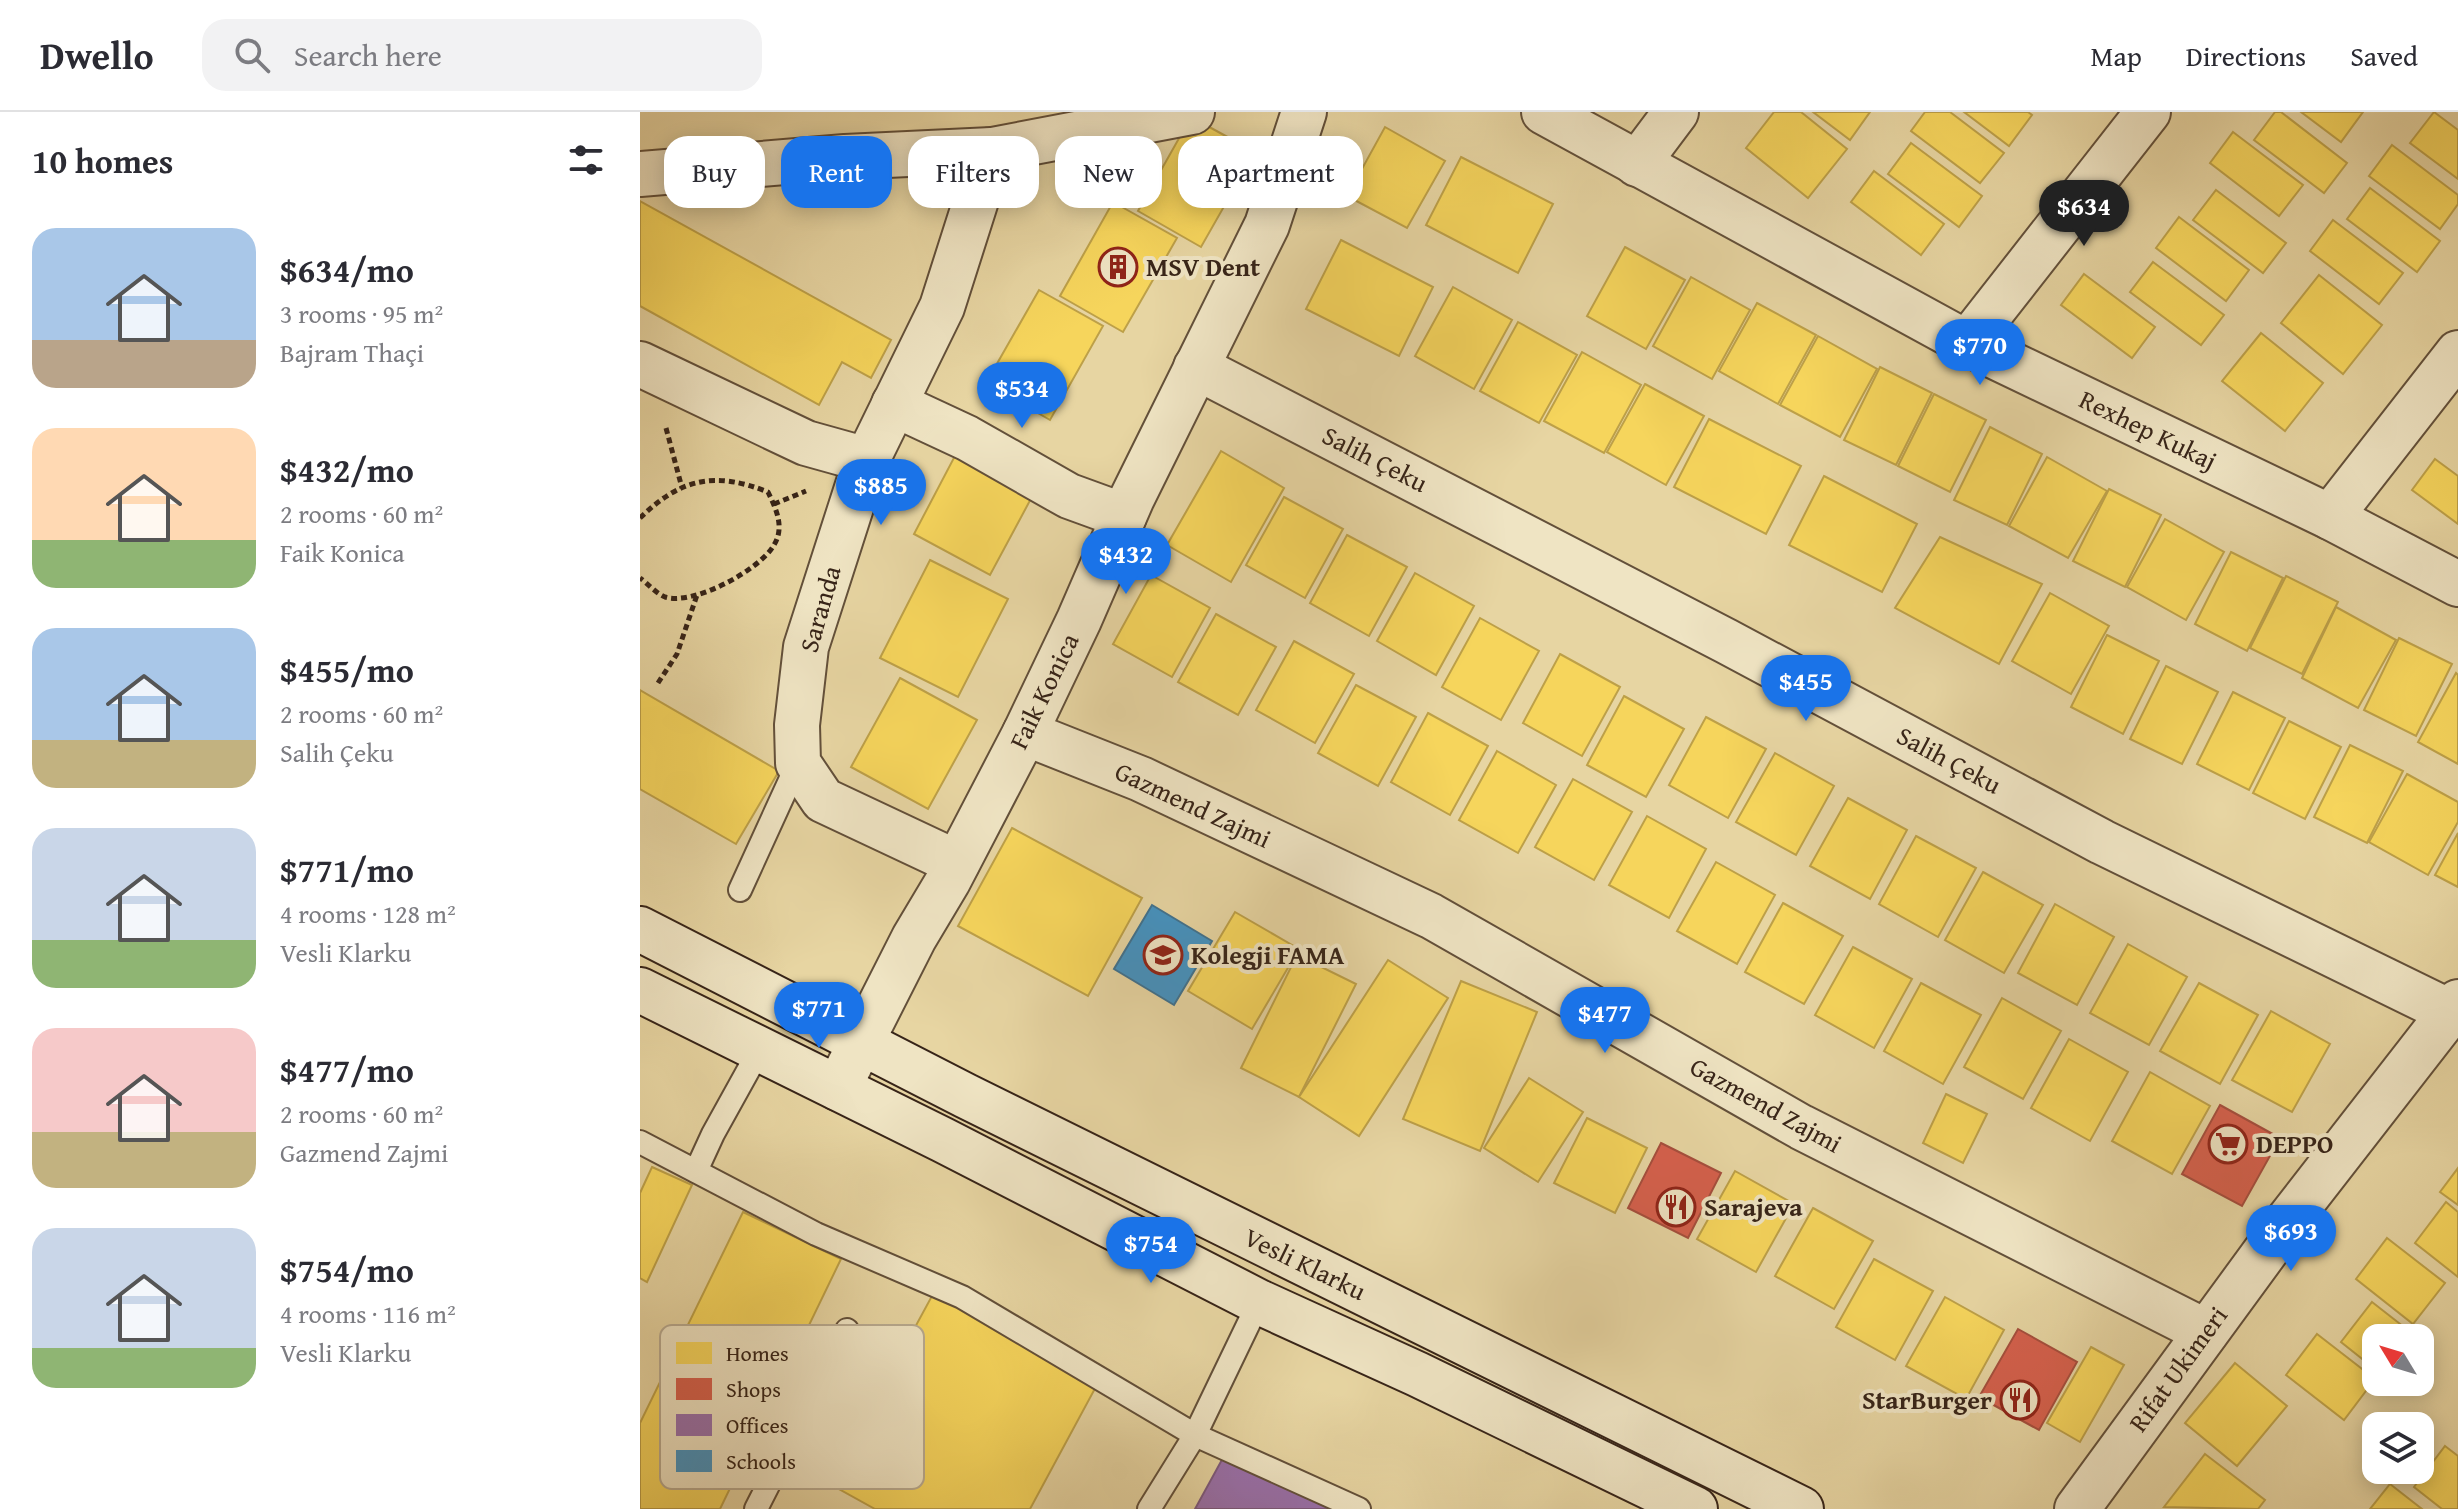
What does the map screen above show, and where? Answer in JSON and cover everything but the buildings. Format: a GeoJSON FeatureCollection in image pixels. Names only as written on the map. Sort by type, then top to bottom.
{"type":"FeatureCollection","features":[{"type":"Feature","properties":{"kind":"street"},"geometry":{"type":"LineString","coordinates":[[1039,141],[1192,112]]}},
{"type":"Feature","properties":{"kind":"street","name":"Faik Konica"},"geometry":{"type":"LineString","coordinates":[[838,1088],[914,938],[1025,733],[1124,516],[1267,225],[1304,112]]}},
{"type":"Feature","properties":{"kind":"street","name":"Rexhep Kukaj"},"geometry":{"type":"LineString","coordinates":[[1544,112],[1967,343],[2330,517],[2458,584]]}},
{"type":"Feature","properties":{"kind":"street"},"geometry":{"type":"LineString","coordinates":[[1637,164],[1676,112]]}},
{"type":"Feature","properties":{"kind":"street"},"geometry":{"type":"LineString","coordinates":[[1967,343],[2148,112]]}},
{"type":"Feature","properties":{"kind":"street"},"geometry":{"type":"LineString","coordinates":[[640,174],[908,154]]}},
{"type":"Feature","properties":{"kind":"street","name":"Saranda"},"geometry":{"type":"LineString","coordinates":[[798,763],[797,725],[806,647],[867,460],[942,307],[974,208]]}},
{"type":"Feature","properties":{"kind":"street"},"geometry":{"type":"LineString","coordinates":[[2330,517],[2458,353]]}},
{"type":"Feature","properties":{"kind":"street"},"geometry":{"type":"LineString","coordinates":[[640,364],[806,443],[867,460]]}},
{"type":"Feature","properties":{"kind":"street","name":"Salih Çeku"},"geometry":{"type":"LineString","coordinates":[[1196,367],[1726,641],[2102,842],[2454,1007]]}},
{"type":"Feature","properties":{"kind":"street"},"geometry":{"type":"LineString","coordinates":[[894,404],[967,438],[1069,496],[1124,516]]}},
{"type":"Feature","properties":{"kind":"street","name":"Gazmend Zajmi"},"geometry":{"type":"LineString","coordinates":[[1025,733],[1141,779],[1431,916],[1801,1127],[2206,1332]]}},
{"type":"Feature","properties":{"kind":"street"},"geometry":{"type":"LineString","coordinates":[[798,763],[823,800],[957,863]]}},
{"type":"Feature","properties":{"kind":"street","name":"Vesli Klarku"},"geometry":{"type":"LineString","coordinates":[[640,929],[1801,1509]]}},
{"type":"Feature","properties":{"kind":"street","name":"Vesli Klarku"},"geometry":{"type":"LineString","coordinates":[[640,990],[1259,1302],[1417,1374],[1695,1509]]}},
{"type":"Feature","properties":{"kind":"street","name":"Rifat Ukimeri"},"geometry":{"type":"LineString","coordinates":[[2077,1509],[2290,1218],[2454,1007]]}},
{"type":"Feature","properties":{"kind":"lane","name":"Saranda"},"geometry":{"type":"LineString","coordinates":[[740,890],[798,763]]}},
{"type":"Feature","properties":{"kind":"lane"},"geometry":{"type":"LineString","coordinates":[[696,1171],[760,1049]]}},
{"type":"Feature","properties":{"kind":"lane"},"geometry":{"type":"LineString","coordinates":[[640,1142],[816,1234],[962,1297],[1195,1435],[1359,1509]]}},
{"type":"Feature","properties":{"kind":"lane"},"geometry":{"type":"LineString","coordinates":[[1149,1509],[1195,1435],[1259,1302]]}},
{"type":"Feature","properties":{"kind":"lane"},"geometry":{"type":"LineString","coordinates":[[756,1509],[766,1489]]}},
{"type":"Feature","properties":{"kind":"path"},"geometry":{"type":"LineString","coordinates":[[640,518],[656,502],[682,488],[712,479],[742,481],[768,492],[780,517],[775,544],[756,565],[691,598],[664,597],[640,578]]}},
{"type":"Feature","properties":{"kind":"path"},"geometry":{"type":"LineString","coordinates":[[658,683],[677,654],[697,595]]}},
{"type":"Feature","properties":{"kind":"place","name":"MSV Dent"},"geometry":{"type":"Point","coordinates":[1118,267]}},
{"type":"Feature","properties":{"kind":"place","name":"Kolegji FAMA"},"geometry":{"type":"Point","coordinates":[1163,955]}},
{"type":"Feature","properties":{"kind":"place","name":"DEPPO"},"geometry":{"type":"Point","coordinates":[2228,1144]}},
{"type":"Feature","properties":{"kind":"place","name":"Sarajeva"},"geometry":{"type":"Point","coordinates":[1676,1207]}},
{"type":"Feature","properties":{"kind":"place","name":"StarBurger"},"geometry":{"type":"Point","coordinates":[2020,1400]}}]}
